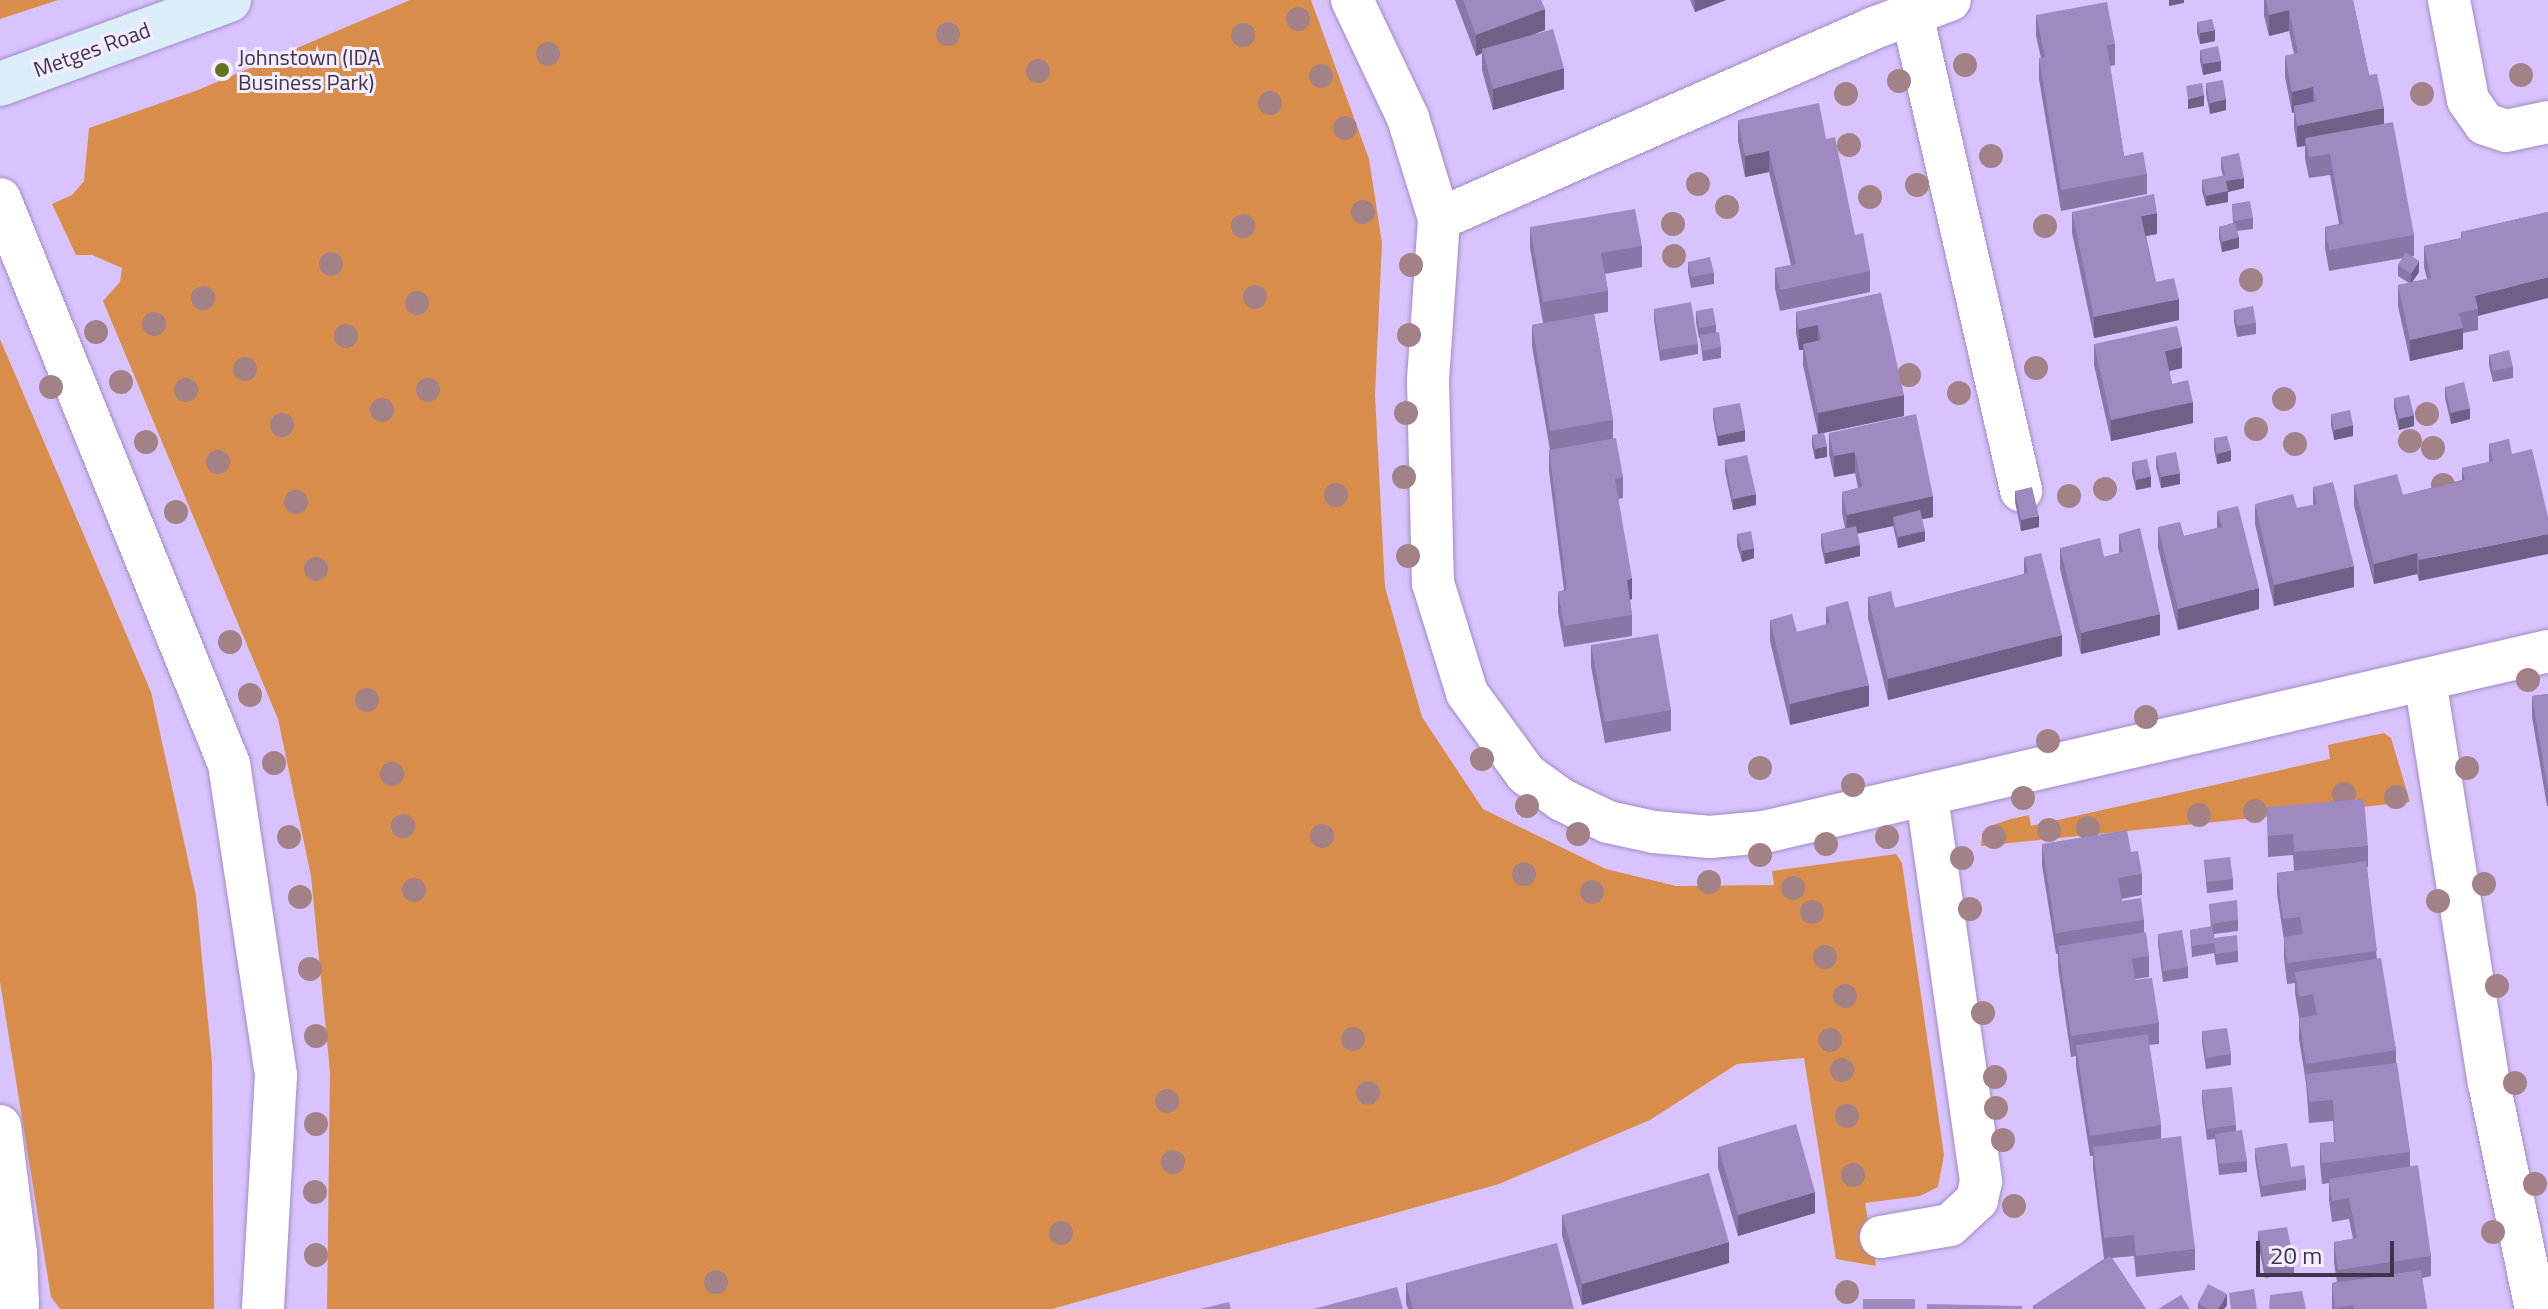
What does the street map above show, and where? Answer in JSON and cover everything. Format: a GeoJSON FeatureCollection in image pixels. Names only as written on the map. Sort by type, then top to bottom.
{"type":"FeatureCollection","features":[{"type":"Feature","properties":{"kind":"street","name":"Metges Road"},"geometry":{"type":"LineString","coordinates":[[0,84],[229,0]]}},
{"type":"Feature","properties":{"kind":"street"},"geometry":{"type":"LineString","coordinates":[[1352,0],[1408,118],[1439,219],[1428,381],[1433,583],[1467,693],[1526,774],[1562,800],[1608,822],[1710,837],[1764,832],[1927,797],[2548,651]]}},
{"type":"Feature","properties":{"kind":"street"},"geometry":{"type":"LineString","coordinates":[[1439,219],[1950,0]]}},
{"type":"Feature","properties":{"kind":"street"},"geometry":{"type":"LineString","coordinates":[[2449,0],[2468,100],[2485,124],[2506,131],[2548,122]]}},
{"type":"Feature","properties":{"kind":"street"},"geometry":{"type":"LineString","coordinates":[[1912,14],[2021,491]]}},
{"type":"Feature","properties":{"kind":"street"},"geometry":{"type":"LineString","coordinates":[[0,199],[13,277],[229,764],[276,1075],[263,1309]]}},
{"type":"Feature","properties":{"kind":"street"},"geometry":{"type":"LineString","coordinates":[[2425,680],[2489,1083],[2536,1309]]}},
{"type":"Feature","properties":{"kind":"street"},"geometry":{"type":"LineString","coordinates":[[1881,1237],[1950,1225],[1977,1200],[1981,1181],[1927,797]]}},
{"type":"Feature","properties":{"kind":"street"},"geometry":{"type":"LineString","coordinates":[[0,1126],[16,1253],[18,1304],[12,1309]]}},
{"type":"Feature","properties":{"kind":"shaded area"},"geometry":{"type":"Polygon","coordinates":[[[0,0],[58,0],[0,19],[0,0]]]}},
{"type":"Feature","properties":{"kind":"shaded area"},"geometry":{"type":"Polygon","coordinates":[[[410,0],[1311,0],[1369,159],[1382,243],[1375,395],[1385,587],[1422,717],[1483,809],[1606,869],[1676,886],[1774,885],[1772,871],[1896,854],[1902,863],[1944,1155],[1938,1187],[1920,1196],[1865,1203],[1876,1266],[1836,1259],[1804,1058],[1737,1064],[1650,1120],[1499,1184],[1052,1309],[327,1309],[330,1072],[311,876],[278,719],[103,301],[120,282],[122,268],[92,255],[76,255],[52,204],[72,195],[84,181],[89,128],[198,90],[410,0]]]}},
{"type":"Feature","properties":{"kind":"shaded area"},"geometry":{"type":"Polygon","coordinates":[[[0,339],[151,692],[196,896],[212,1062],[214,1309],[60,1309],[51,1297],[0,982],[0,339]]]}},
{"type":"Feature","properties":{"kind":"shaded area"},"geometry":{"type":"Polygon","coordinates":[[[2384,733],[2391,738],[2410,802],[1981,846],[1982,834],[1990,826],[2011,819],[2029,815],[2031,826],[2330,759],[2328,745],[2384,733]]]}},
{"type":"Feature","properties":{"kind":"building"},"geometry":{"type":"Polygon","coordinates":[[[1463,0],[1541,0],[1545,9],[1476,35],[1463,0]]]}},
{"type":"Feature","properties":{"kind":"building"},"geometry":{"type":"Polygon","coordinates":[[[2266,0],[2353,0],[2369,75],[2377,74],[2384,108],[2297,126],[2294,106],[2316,101],[2313,87],[2292,92],[2285,56],[2298,53],[2289,10],[2269,15],[2266,0]]]}},
{"type":"Feature","properties":{"kind":"building"},"geometry":{"type":"Polygon","coordinates":[[[2107,2],[2115,44],[2107,45],[2124,156],[2143,152],[2147,174],[2061,190],[2039,58],[2045,57],[2036,15],[2107,2]]]}},
{"type":"Feature","properties":{"kind":"building"},"geometry":{"type":"Polygon","coordinates":[[[2212,19],[2215,30],[2200,33],[2197,22],[2212,19]]]}},
{"type":"Feature","properties":{"kind":"building"},"geometry":{"type":"Polygon","coordinates":[[[1553,29],[1564,68],[1493,89],[1482,49],[1553,29]]]}},
{"type":"Feature","properties":{"kind":"building"},"geometry":{"type":"Polygon","coordinates":[[[2218,46],[2221,61],[2203,64],[2200,50],[2218,46]]]}},
{"type":"Feature","properties":{"kind":"building"},"geometry":{"type":"Polygon","coordinates":[[[2223,80],[2226,99],[2210,103],[2206,83],[2223,80]]]}},
{"type":"Feature","properties":{"kind":"building"},"geometry":{"type":"Polygon","coordinates":[[[2202,83],[2204,95],[2188,99],[2186,86],[2202,83]]]}},
{"type":"Feature","properties":{"kind":"building"},"geometry":{"type":"Polygon","coordinates":[[[1819,103],[1826,139],[1835,137],[1855,235],[1863,233],[1870,271],[1780,290],[1775,268],[1796,264],[1769,151],[1745,156],[1738,120],[1819,103]]]}},
{"type":"Feature","properties":{"kind":"building"},"geometry":{"type":"Polygon","coordinates":[[[2393,122],[2414,235],[2329,250],[2325,227],[2343,224],[2330,154],[2309,157],[2305,138],[2393,122]]]}},
{"type":"Feature","properties":{"kind":"building"},"geometry":{"type":"Polygon","coordinates":[[[2239,153],[2244,178],[2226,181],[2228,191],[2206,196],[2202,180],[2225,175],[2221,157],[2239,153]]]}},
{"type":"Feature","properties":{"kind":"building"},"geometry":{"type":"Polygon","coordinates":[[[2154,194],[2157,213],[2141,216],[2152,267],[2156,282],[2174,278],[2179,299],[2094,317],[2072,212],[2154,194]]]}},
{"type":"Feature","properties":{"kind":"building"},"geometry":{"type":"Polygon","coordinates":[[[2250,201],[2253,218],[2234,221],[2232,204],[2250,201]]]}},
{"type":"Feature","properties":{"kind":"building"},"geometry":{"type":"Polygon","coordinates":[[[1635,209],[1642,246],[1601,253],[1608,291],[1543,302],[1530,227],[1635,209]]]}},
{"type":"Feature","properties":{"kind":"building"},"geometry":{"type":"Polygon","coordinates":[[[2548,212],[2548,277],[2475,296],[2478,309],[2459,313],[2463,328],[2410,340],[2398,285],[2431,278],[2424,246],[2463,238],[2461,232],[2548,212]]]}},
{"type":"Feature","properties":{"kind":"building"},"geometry":{"type":"Polygon","coordinates":[[[2235,223],[2239,237],[2222,242],[2219,227],[2235,223]]]}},
{"type":"Feature","properties":{"kind":"building"},"geometry":{"type":"Polygon","coordinates":[[[2406,252],[2419,261],[2411,274],[2398,265],[2406,252]]]}},
{"type":"Feature","properties":{"kind":"building"},"geometry":{"type":"Polygon","coordinates":[[[1710,257],[1714,273],[1691,277],[1688,262],[1710,257]]]}},
{"type":"Feature","properties":{"kind":"building"},"geometry":{"type":"Polygon","coordinates":[[[1881,293],[1904,395],[1818,413],[1803,344],[1821,340],[1818,325],[1799,329],[1796,312],[1881,293]]]}},
{"type":"Feature","properties":{"kind":"building"},"geometry":{"type":"Polygon","coordinates":[[[1691,302],[1698,344],[1660,350],[1654,309],[1691,302]]]}},
{"type":"Feature","properties":{"kind":"building"},"geometry":{"type":"Polygon","coordinates":[[[2253,306],[2256,323],[2237,326],[2234,310],[2253,306]]]}},
{"type":"Feature","properties":{"kind":"building"},"geometry":{"type":"Polygon","coordinates":[[[1713,308],[1716,325],[1699,328],[1696,311],[1713,308]]]}},
{"type":"Feature","properties":{"kind":"building"},"geometry":{"type":"Polygon","coordinates":[[[1594,314],[1613,420],[1550,431],[1532,325],[1594,314]]]}},
{"type":"Feature","properties":{"kind":"building"},"geometry":{"type":"Polygon","coordinates":[[[2177,326],[2182,347],[2165,351],[2172,384],[2188,380],[2193,402],[2111,420],[2094,344],[2177,326]]]}},
{"type":"Feature","properties":{"kind":"building"},"geometry":{"type":"Polygon","coordinates":[[[1719,332],[1721,347],[1703,351],[1700,335],[1719,332]]]}},
{"type":"Feature","properties":{"kind":"building"},"geometry":{"type":"Polygon","coordinates":[[[2509,350],[2513,367],[2493,371],[2489,355],[2509,350]]]}},
{"type":"Feature","properties":{"kind":"building"},"geometry":{"type":"Polygon","coordinates":[[[2464,382],[2470,408],[2451,413],[2445,387],[2464,382]]]}},
{"type":"Feature","properties":{"kind":"building"},"geometry":{"type":"Polygon","coordinates":[[[2409,395],[2414,415],[2399,419],[2394,398],[2409,395]]]}},
{"type":"Feature","properties":{"kind":"building"},"geometry":{"type":"Polygon","coordinates":[[[1740,403],[1745,430],[1718,436],[1713,408],[1740,403]]]}},
{"type":"Feature","properties":{"kind":"building"},"geometry":{"type":"Polygon","coordinates":[[[2350,410],[2353,425],[2334,430],[2331,414],[2350,410]]]}},
{"type":"Feature","properties":{"kind":"building"},"geometry":{"type":"Polygon","coordinates":[[[1916,414],[1933,496],[1847,515],[1842,492],[1862,487],[1855,452],[1834,456],[1829,433],[1916,414]]]}},
{"type":"Feature","properties":{"kind":"building"},"geometry":{"type":"Polygon","coordinates":[[[1824,433],[1827,446],[1815,449],[1812,435],[1824,433]]]}},
{"type":"Feature","properties":{"kind":"building"},"geometry":{"type":"Polygon","coordinates":[[[2227,436],[2231,450],[2217,454],[2214,438],[2227,436]]]}},
{"type":"Feature","properties":{"kind":"building"},"geometry":{"type":"Polygon","coordinates":[[[1616,438],[1623,477],[1615,479],[1632,578],[1627,580],[1632,615],[1564,626],[1558,592],[1567,590],[1549,450],[1616,438]]]}},
{"type":"Feature","properties":{"kind":"building"},"geometry":{"type":"Polygon","coordinates":[[[2509,439],[2512,454],[2532,449],[2548,517],[2548,534],[2419,560],[2417,553],[2374,564],[2354,485],[2397,474],[2403,495],[2465,480],[2462,468],[2493,461],[2489,444],[2509,439]]]}},
{"type":"Feature","properties":{"kind":"building"},"geometry":{"type":"Polygon","coordinates":[[[2176,452],[2180,473],[2161,477],[2156,456],[2176,452]]]}},
{"type":"Feature","properties":{"kind":"building"},"geometry":{"type":"Polygon","coordinates":[[[1747,455],[1756,494],[1733,499],[1725,460],[1747,455]]]}},
{"type":"Feature","properties":{"kind":"building"},"geometry":{"type":"Polygon","coordinates":[[[2147,459],[2151,476],[2136,480],[2132,462],[2147,459]]]}},
{"type":"Feature","properties":{"kind":"building"},"geometry":{"type":"Polygon","coordinates":[[[2333,482],[2354,566],[2274,585],[2255,504],[2293,494],[2297,508],[2317,504],[2313,487],[2333,482]]]}},
{"type":"Feature","properties":{"kind":"building"},"geometry":{"type":"Polygon","coordinates":[[[2032,487],[2039,516],[2021,520],[2015,491],[2032,487]]]}},
{"type":"Feature","properties":{"kind":"building"},"geometry":{"type":"Polygon","coordinates":[[[2238,506],[2259,588],[2178,609],[2158,527],[2180,522],[2184,536],[2222,527],[2217,511],[2238,506]]]}},
{"type":"Feature","properties":{"kind":"building"},"geometry":{"type":"Polygon","coordinates":[[[1920,510],[1925,531],[1898,537],[1893,517],[1920,510]]]}},
{"type":"Feature","properties":{"kind":"building"},"geometry":{"type":"Polygon","coordinates":[[[1856,526],[1860,545],[1825,553],[1821,534],[1856,526]]]}},
{"type":"Feature","properties":{"kind":"building"},"geometry":{"type":"Polygon","coordinates":[[[2140,528],[2160,614],[2081,633],[2060,548],[2100,538],[2104,557],[2123,552],[2119,534],[2140,528]]]}},
{"type":"Feature","properties":{"kind":"building"},"geometry":{"type":"Polygon","coordinates":[[[1751,531],[1754,548],[1742,551],[1737,534],[1751,531]]]}},
{"type":"Feature","properties":{"kind":"building"},"geometry":{"type":"Polygon","coordinates":[[[2041,553],[2062,635],[1888,679],[1868,597],[1891,591],[1895,608],[2028,573],[2024,557],[2041,553]]]}},
{"type":"Feature","properties":{"kind":"building"},"geometry":{"type":"Polygon","coordinates":[[[1848,601],[1869,685],[1790,704],[1770,620],[1792,614],[1797,632],[1830,623],[1826,607],[1848,601]]]}},
{"type":"Feature","properties":{"kind":"building"},"geometry":{"type":"Polygon","coordinates":[[[1658,634],[1671,710],[1605,722],[1591,645],[1658,634]]]}},
{"type":"Feature","properties":{"kind":"building"},"geometry":{"type":"Polygon","coordinates":[[[2548,694],[2548,785],[2547,785],[2532,696],[2548,694]]]}},
{"type":"Feature","properties":{"kind":"building"},"geometry":{"type":"Polygon","coordinates":[[[2364,799],[2368,846],[2294,852],[2293,834],[2268,836],[2267,807],[2364,799]]]}},
{"type":"Feature","properties":{"kind":"building"},"geometry":{"type":"Polygon","coordinates":[[[2127,830],[2131,852],[2138,851],[2142,874],[2118,878],[2122,901],[2141,898],[2144,920],[2056,933],[2042,844],[2127,830]]]}},
{"type":"Feature","properties":{"kind":"building"},"geometry":{"type":"Polygon","coordinates":[[[2230,857],[2233,879],[2207,882],[2204,860],[2230,857]]]}},
{"type":"Feature","properties":{"kind":"building"},"geometry":{"type":"Polygon","coordinates":[[[2366,861],[2377,951],[2287,963],[2284,937],[2303,934],[2300,917],[2283,919],[2277,873],[2366,861]]]}},
{"type":"Feature","properties":{"kind":"building"},"geometry":{"type":"Polygon","coordinates":[[[2237,900],[2238,920],[2212,924],[2209,904],[2237,900]]]}},
{"type":"Feature","properties":{"kind":"building"},"geometry":{"type":"Polygon","coordinates":[[[2212,926],[2214,938],[2237,935],[2238,951],[2216,954],[2214,943],[2192,946],[2190,930],[2212,926]]]}},
{"type":"Feature","properties":{"kind":"building"},"geometry":{"type":"Polygon","coordinates":[[[2182,930],[2188,967],[2163,971],[2158,934],[2182,930]]]}},
{"type":"Feature","properties":{"kind":"building"},"geometry":{"type":"Polygon","coordinates":[[[2146,932],[2149,956],[2132,959],[2135,980],[2152,978],[2159,1023],[2071,1036],[2058,946],[2146,932]]]}},
{"type":"Feature","properties":{"kind":"building"},"geometry":{"type":"Polygon","coordinates":[[[2381,958],[2396,1050],[2306,1064],[2299,1018],[2317,1015],[2313,994],[2299,997],[2295,972],[2381,958]]]}},
{"type":"Feature","properties":{"kind":"building"},"geometry":{"type":"Polygon","coordinates":[[[2227,1028],[2231,1054],[2206,1058],[2202,1031],[2227,1028]]]}},
{"type":"Feature","properties":{"kind":"building"},"geometry":{"type":"Polygon","coordinates":[[[2148,1034],[2161,1125],[2090,1136],[2076,1045],[2148,1034]]]}},
{"type":"Feature","properties":{"kind":"building"},"geometry":{"type":"Polygon","coordinates":[[[2397,1063],[2410,1152],[2322,1163],[2320,1143],[2335,1142],[2333,1100],[2309,1102],[2306,1074],[2397,1063]]]}},
{"type":"Feature","properties":{"kind":"building"},"geometry":{"type":"Polygon","coordinates":[[[2232,1087],[2236,1125],[2207,1129],[2202,1090],[2232,1087]]]}},
{"type":"Feature","properties":{"kind":"building"},"geometry":{"type":"Polygon","coordinates":[[[1796,1124],[1815,1192],[1738,1215],[1718,1147],[1796,1124]]]}},
{"type":"Feature","properties":{"kind":"building"},"geometry":{"type":"Polygon","coordinates":[[[2242,1130],[2247,1161],[2219,1164],[2215,1134],[2242,1130]]]}},
{"type":"Feature","properties":{"kind":"building"},"geometry":{"type":"Polygon","coordinates":[[[2181,1136],[2195,1249],[2136,1256],[2134,1235],[2104,1238],[2093,1147],[2181,1136]]]}},
{"type":"Feature","properties":{"kind":"building"},"geometry":{"type":"Polygon","coordinates":[[[2287,1143],[2291,1167],[2304,1165],[2306,1179],[2261,1186],[2255,1148],[2287,1143]]]}},
{"type":"Feature","properties":{"kind":"building"},"geometry":{"type":"Polygon","coordinates":[[[2418,1165],[2431,1256],[2338,1270],[2334,1242],[2357,1238],[2349,1198],[2332,1201],[2329,1179],[2418,1165]]]}},
{"type":"Feature","properties":{"kind":"building"},"geometry":{"type":"Polygon","coordinates":[[[1709,1173],[1729,1242],[1582,1284],[1562,1215],[1709,1173]]]}},
{"type":"Feature","properties":{"kind":"building"},"geometry":{"type":"Polygon","coordinates":[[[2287,1227],[2294,1262],[2265,1267],[2258,1231],[2287,1227]]]}},
{"type":"Feature","properties":{"kind":"building"},"geometry":{"type":"Polygon","coordinates":[[[1557,1243],[1574,1309],[1413,1309],[1406,1283],[1557,1243]]]}},
{"type":"Feature","properties":{"kind":"building"},"geometry":{"type":"Polygon","coordinates":[[[2110,1256],[2146,1309],[2035,1309],[2033,1306],[2110,1256]]]}},
{"type":"Feature","properties":{"kind":"building"},"geometry":{"type":"Polygon","coordinates":[[[2421,1270],[2427,1309],[2354,1309],[2353,1305],[2335,1308],[2332,1283],[2421,1270]]]}},
{"type":"Feature","properties":{"kind":"building"},"geometry":{"type":"Polygon","coordinates":[[[2208,1284],[2227,1294],[2218,1309],[2208,1309],[2198,1303],[2208,1284]]]}},
{"type":"Feature","properties":{"kind":"building"},"geometry":{"type":"Polygon","coordinates":[[[1397,1287],[1403,1309],[1313,1309],[1397,1287]]]}},
{"type":"Feature","properties":{"kind":"building"},"geometry":{"type":"Polygon","coordinates":[[[2254,1289],[2257,1309],[2231,1309],[2229,1293],[2254,1289]]]}},
{"type":"Feature","properties":{"kind":"building"},"geometry":{"type":"Polygon","coordinates":[[[2302,1291],[2306,1309],[2269,1309],[2270,1295],[2302,1291]]]}},
{"type":"Feature","properties":{"kind":"building"},"geometry":{"type":"Polygon","coordinates":[[[2181,1295],[2190,1309],[2158,1309],[2181,1295]]]}},
{"type":"Feature","properties":{"kind":"building"},"geometry":{"type":"Polygon","coordinates":[[[1863,1299],[1915,1299],[1915,1309],[1863,1309],[1863,1299]]]}},
{"type":"Feature","properties":{"kind":"building"},"geometry":{"type":"Polygon","coordinates":[[[1229,1302],[1231,1309],[1200,1309],[1229,1302]]]}},
{"type":"Feature","properties":{"kind":"building"},"geometry":{"type":"Polygon","coordinates":[[[1927,1304],[2022,1306],[2022,1309],[1927,1309],[1927,1304]]]}},
{"type":"Feature","properties":{"kind":"place","name":"Johnstown (IDA Business Park)"},"geometry":{"type":"Point","coordinates":[222,70]}}]}
